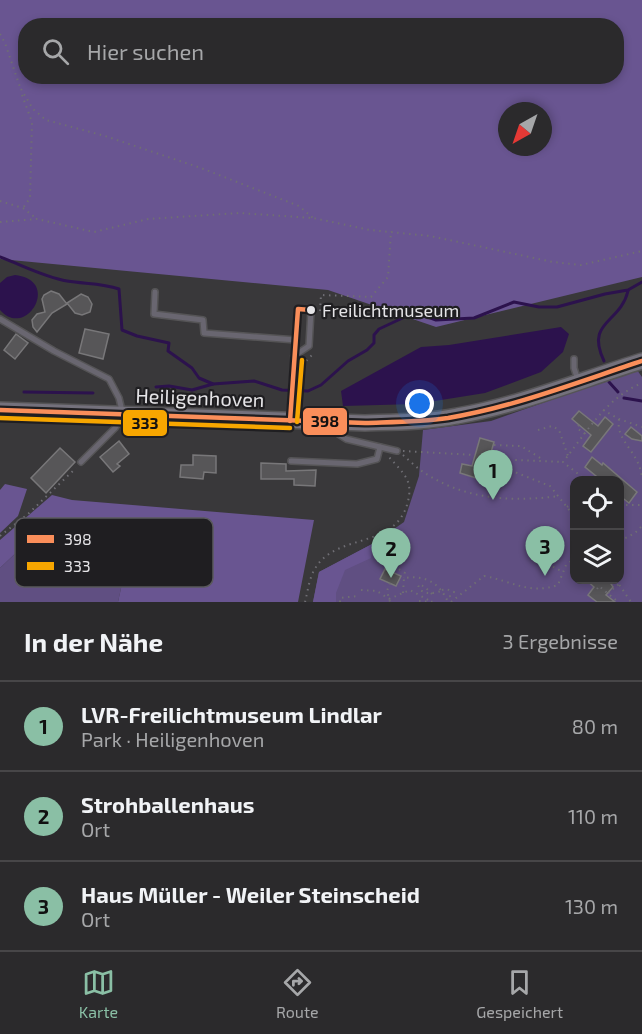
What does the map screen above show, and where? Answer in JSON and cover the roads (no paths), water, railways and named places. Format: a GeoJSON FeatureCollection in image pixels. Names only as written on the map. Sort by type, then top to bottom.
{"type":"FeatureCollection","features":[{"type":"Feature","properties":{"kind":"main road","name":"Heiligenhoven"},"geometry":{"type":"LineString","coordinates":[[0,410],[320,422],[411,422],[457,416],[509,404],[642,361]]}},
{"type":"Feature","properties":{"kind":"lane"},"geometry":{"type":"LineString","coordinates":[[155,292],[154,314],[203,320],[204,333],[296,340]]}},
{"type":"Feature","properties":{"kind":"lane"},"geometry":{"type":"LineString","coordinates":[[290,420],[294,357],[298,309],[311,310],[309,346],[294,357]]}},
{"type":"Feature","properties":{"kind":"lane"},"geometry":{"type":"LineString","coordinates":[[0,319],[54,351],[109,379],[119,398],[123,415],[115,428],[81,462]]}},
{"type":"Feature","properties":{"kind":"lane"},"geometry":{"type":"LineString","coordinates":[[574,359],[574,368],[579,381]]}},
{"type":"Feature","properties":{"kind":"lane"},"geometry":{"type":"LineString","coordinates":[[320,422],[346,439],[398,451]]}},
{"type":"Feature","properties":{"kind":"lane"},"geometry":{"type":"LineString","coordinates":[[291,461],[357,464],[377,459],[380,447]]}},
{"type":"Feature","properties":{"kind":"waterway"},"geometry":{"type":"LineString","coordinates":[[0,257],[58,279],[119,289],[122,330],[169,343],[168,351],[192,368],[199,378],[213,384],[254,381],[282,390],[308,391],[321,385],[348,361],[367,350],[374,343],[374,335],[379,329],[409,315],[420,314],[436,320],[474,318],[514,302],[539,307],[557,307],[628,290],[642,282]]}},
{"type":"Feature","properties":{"kind":"waterway"},"geometry":{"type":"LineString","coordinates":[[604,361],[599,348],[601,330],[624,302],[628,291]]}},
{"type":"Feature","properties":{"kind":"waterway"},"geometry":{"type":"LineString","coordinates":[[609,382],[618,392]]}},
{"type":"Feature","properties":{"kind":"waterway"},"geometry":{"type":"LineString","coordinates":[[156,387],[169,386],[192,390],[213,384]]}},
{"type":"Feature","properties":{"kind":"waterway"},"geometry":{"type":"LineString","coordinates":[[24,392],[93,393]]}},
{"type":"Feature","properties":{"kind":"waterway"},"geometry":{"type":"LineString","coordinates":[[624,398],[642,401]]}},
{"type":"Feature","properties":{"kind":"place","name":"Freilichtmuseum"},"geometry":{"type":"Point","coordinates":[311,310]}},
{"type":"Feature","properties":{"kind":"place","name":"LVR-Freilichtmuseum Lindlar"},"geometry":{"type":"Point","coordinates":[493,500]}},
{"type":"Feature","properties":{"kind":"place","name":"Haus Müller - Weiler Steinscheid"},"geometry":{"type":"Point","coordinates":[545,576]}},
{"type":"Feature","properties":{"kind":"place","name":"Strohballenhaus"},"geometry":{"type":"Point","coordinates":[391,578]}}]}
